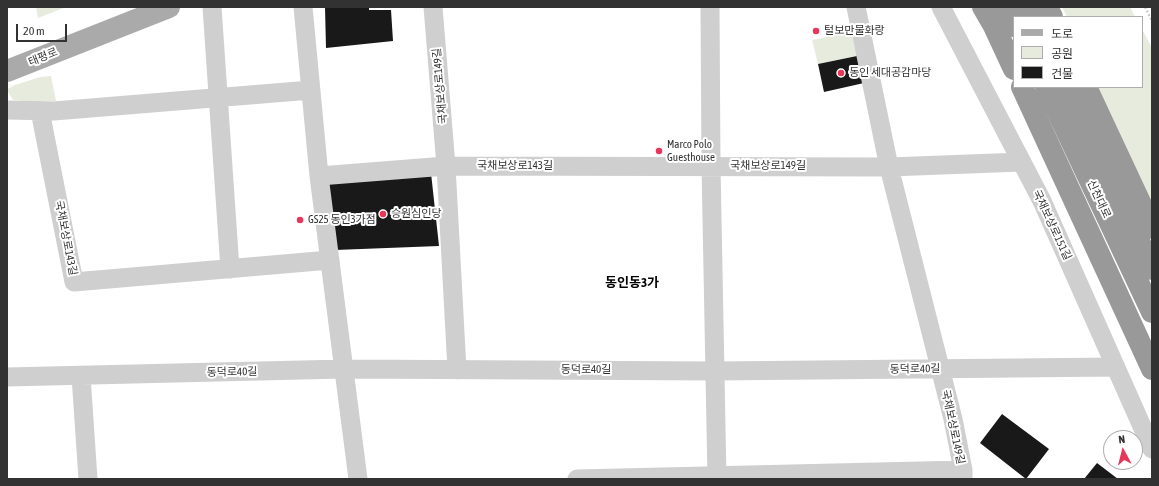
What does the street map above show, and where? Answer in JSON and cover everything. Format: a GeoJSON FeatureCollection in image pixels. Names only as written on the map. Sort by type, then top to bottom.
{"type":"FeatureCollection","features":[{"type":"Feature","properties":{"kind":"highway"},"geometry":{"type":"LineString","coordinates":[[983,7],[994,26],[1013,67]]}},
{"type":"Feature","properties":{"kind":"highway"},"geometry":{"type":"LineString","coordinates":[[1004,7],[1013,24]]}},
{"type":"Feature","properties":{"kind":"highway"},"geometry":{"type":"LineString","coordinates":[[1026,7],[1030,16]]}},
{"type":"Feature","properties":{"kind":"highway"},"geometry":{"type":"LineString","coordinates":[[1047,7],[1052,16]]}},
{"type":"Feature","properties":{"kind":"highway"},"geometry":{"type":"LineString","coordinates":[[1022,88],[1152,368]]}},
{"type":"Feature","properties":{"kind":"highway","name":"신천대로"},"geometry":{"type":"LineString","coordinates":[[1046,88],[1152,312]]}},
{"type":"Feature","properties":{"kind":"highway","name":"신천대로"},"geometry":{"type":"LineString","coordinates":[[1066,88],[1152,269]]}},
{"type":"Feature","properties":{"kind":"highway"},"geometry":{"type":"LineString","coordinates":[[1086,88],[1152,228]]}},
{"type":"Feature","properties":{"kind":"main road","name":"태평로"},"geometry":{"type":"LineString","coordinates":[[7,71],[169,7]]}},
{"type":"Feature","properties":{"kind":"street"},"geometry":{"type":"LineString","coordinates":[[212,7],[230,269]]}},
{"type":"Feature","properties":{"kind":"street"},"geometry":{"type":"LineString","coordinates":[[303,7],[319,176],[358,479]]}},
{"type":"Feature","properties":{"kind":"street","name":"국채보상로149길"},"geometry":{"type":"LineString","coordinates":[[433,7],[446,166]]}},
{"type":"Feature","properties":{"kind":"street"},"geometry":{"type":"LineString","coordinates":[[710,7],[711,166],[717,478]]}},
{"type":"Feature","properties":{"kind":"street","name":"국채보상로149길"},"geometry":{"type":"LineString","coordinates":[[856,7],[889,167],[953,418],[963,475]]}},
{"type":"Feature","properties":{"kind":"street","name":"국채보상로151길"},"geometry":{"type":"LineString","coordinates":[[941,7],[1042,201],[1152,449]]}},
{"type":"Feature","properties":{"kind":"street"},"geometry":{"type":"LineString","coordinates":[[7,110],[54,111],[311,90]]}},
{"type":"Feature","properties":{"kind":"street","name":"국채보상로143길"},"geometry":{"type":"LineString","coordinates":[[40,111],[74,282],[330,260]]}},
{"type":"Feature","properties":{"kind":"street","name":"국채보상로149길"},"geometry":{"type":"LineString","coordinates":[[711,166],[889,167],[1022,162]]}},
{"type":"Feature","properties":{"kind":"street"},"geometry":{"type":"LineString","coordinates":[[446,166],[457,370]]}},
{"type":"Feature","properties":{"kind":"street","name":"국채보상로143길"},"geometry":{"type":"LineString","coordinates":[[319,176],[446,166],[711,166]]}},
{"type":"Feature","properties":{"kind":"street","name":"동덕로40길"},"geometry":{"type":"LineString","coordinates":[[7,377],[344,369],[715,371],[1116,367]]}},
{"type":"Feature","properties":{"kind":"street"},"geometry":{"type":"LineString","coordinates":[[81,376],[88,479]]}},
{"type":"Feature","properties":{"kind":"street"},"geometry":{"type":"LineString","coordinates":[[577,479],[963,475]]}},
{"type":"Feature","properties":{"kind":"path"},"geometry":{"type":"LineString","coordinates":[[1145,7],[1152,21]]}},
{"type":"Feature","properties":{"kind":"green space"},"geometry":{"type":"Polygon","coordinates":[[[36,7],[66,7],[38,18],[36,7]]]}},
{"type":"Feature","properties":{"kind":"green space"},"geometry":{"type":"Polygon","coordinates":[[[1062,7],[1130,7],[1134,16],[1066,16],[1062,7]]]}},
{"type":"Feature","properties":{"kind":"green space"},"geometry":{"type":"Polygon","coordinates":[[[1143,31],[1152,48],[1152,214],[1097,88],[1143,88],[1143,31]]]}},
{"type":"Feature","properties":{"kind":"green space"},"geometry":{"type":"Polygon","coordinates":[[[851,32],[857,56],[818,64],[812,40],[851,32]]]}},
{"type":"Feature","properties":{"kind":"green space"},"geometry":{"type":"Polygon","coordinates":[[[51,76],[56,101],[35,102],[13,100],[7,90],[15,85],[40,77],[51,76]]]}},
{"type":"Feature","properties":{"kind":"building"},"geometry":{"type":"Polygon","coordinates":[[[325,7],[369,7],[369,10],[391,10],[393,41],[326,48],[325,7]]]}},
{"type":"Feature","properties":{"kind":"building","name":"동인 세대공감마당"},"geometry":{"type":"Polygon","coordinates":[[[857,56],[864,83],[824,92],[818,64],[857,56]]]}},
{"type":"Feature","properties":{"kind":"building","name":"승원심인당"},"geometry":{"type":"Polygon","coordinates":[[[431,173],[439,246],[335,250],[327,182],[431,173]]]}},
{"type":"Feature","properties":{"kind":"building"},"geometry":{"type":"Polygon","coordinates":[[[1002,414],[1049,449],[1026,479],[980,443],[1002,414]]]}},
{"type":"Feature","properties":{"kind":"building"},"geometry":{"type":"Polygon","coordinates":[[[1097,463],[1103,468],[1103,470],[1106,470],[1118,479],[1084,479],[1097,463]]]}},
{"type":"Feature","properties":{"kind":"place","name":"털보만물화랑"},"geometry":{"type":"Point","coordinates":[816,31]}},
{"type":"Feature","properties":{"kind":"place","name":"동인 세대공감마당"},"geometry":{"type":"Point","coordinates":[841,73]}},
{"type":"Feature","properties":{"kind":"place","name":"Marco Polo Guesthouse"},"geometry":{"type":"Point","coordinates":[659,151]}},
{"type":"Feature","properties":{"kind":"place","name":"승원심인당"},"geometry":{"type":"Point","coordinates":[383,214]}},
{"type":"Feature","properties":{"kind":"place","name":"GS25 동인3가점"},"geometry":{"type":"Point","coordinates":[300,220]}},
{"type":"Feature","properties":{"kind":"district","name":"동인동3가"},"geometry":{"type":"Point","coordinates":[632,283]}}]}
